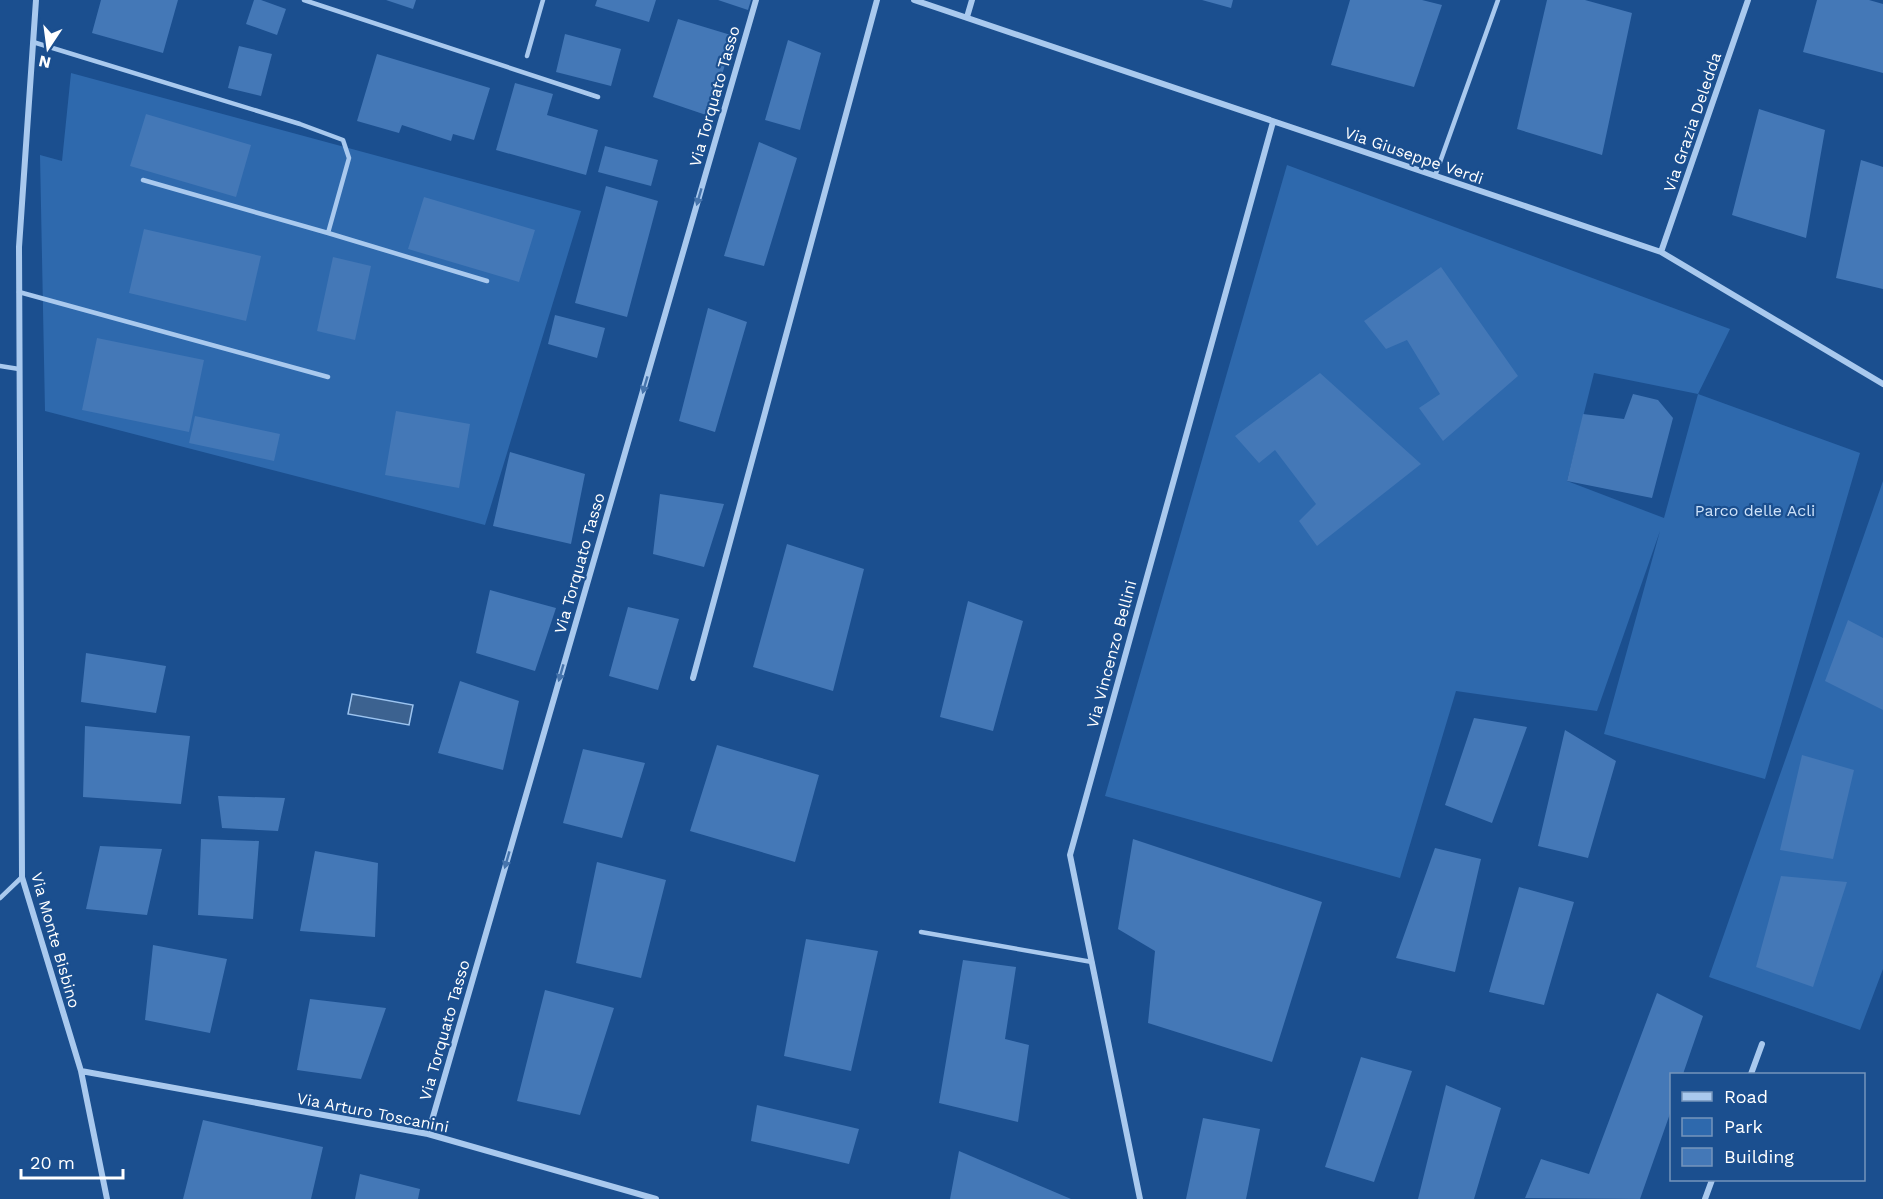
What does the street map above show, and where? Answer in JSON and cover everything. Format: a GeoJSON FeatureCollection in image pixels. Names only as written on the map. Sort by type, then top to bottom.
{"type":"FeatureCollection","features":[{"type":"Feature","properties":{"kind":"street","name":"Via Monte Bisbino"},"geometry":{"type":"LineString","coordinates":[[36,0],[19,247],[22,877],[81,1071],[107,1199]]}},
{"type":"Feature","properties":{"kind":"street","name":"Via Torquato Tasso"},"geometry":{"type":"LineString","coordinates":[[428,1134],[756,0]]}},
{"type":"Feature","properties":{"kind":"street"},"geometry":{"type":"LineString","coordinates":[[693,678],[877,0]]}},
{"type":"Feature","properties":{"kind":"street","name":"Via Giuseppe Verdi"},"geometry":{"type":"LineString","coordinates":[[915,0],[1661,252],[1883,384]]}},
{"type":"Feature","properties":{"kind":"street"},"geometry":{"type":"LineString","coordinates":[[967,17],[972,0]]}},
{"type":"Feature","properties":{"kind":"street","name":"Via Grazia Deledda"},"geometry":{"type":"LineString","coordinates":[[1661,252],[1748,0]]}},
{"type":"Feature","properties":{"kind":"street","name":"Via Vincenzo Bellini"},"geometry":{"type":"LineString","coordinates":[[1140,1199],[1070,855],[1273,122]]}},
{"type":"Feature","properties":{"kind":"street"},"geometry":{"type":"LineString","coordinates":[[1751,1073],[1762,1044]]}},
{"type":"Feature","properties":{"kind":"street","name":"Via Arturo Toscanini"},"geometry":{"type":"LineString","coordinates":[[81,1071],[428,1134],[656,1199]]}},
{"type":"Feature","properties":{"kind":"street"},"geometry":{"type":"LineString","coordinates":[[1705,1199],[1711,1181]]}},
{"type":"Feature","properties":{"kind":"lane"},"geometry":{"type":"LineString","coordinates":[[304,0],[598,97]]}},
{"type":"Feature","properties":{"kind":"lane"},"geometry":{"type":"LineString","coordinates":[[526,56],[543,0]]}},
{"type":"Feature","properties":{"kind":"lane"},"geometry":{"type":"LineString","coordinates":[[1435,176],[1498,0]]}},
{"type":"Feature","properties":{"kind":"lane"},"geometry":{"type":"LineString","coordinates":[[33,42],[300,124],[343,140],[349,158],[328,234]]}},
{"type":"Feature","properties":{"kind":"lane"},"geometry":{"type":"LineString","coordinates":[[143,180],[487,281]]}},
{"type":"Feature","properties":{"kind":"lane"},"geometry":{"type":"LineString","coordinates":[[19,292],[328,376]]}},
{"type":"Feature","properties":{"kind":"lane"},"geometry":{"type":"LineString","coordinates":[[0,366],[19,369]]}},
{"type":"Feature","properties":{"kind":"lane"},"geometry":{"type":"LineString","coordinates":[[0,898],[22,877]]}},
{"type":"Feature","properties":{"kind":"lane"},"geometry":{"type":"LineString","coordinates":[[921,932],[1092,962]]}},
{"type":"Feature","properties":{"kind":"green space"},"geometry":{"type":"Polygon","coordinates":[[[71,73],[581,211],[485,525],[45,411],[40,155],[62,161],[71,73]]]}},
{"type":"Feature","properties":{"kind":"green space","name":"Parco delle Acli"},"geometry":{"type":"Polygon","coordinates":[[[1287,165],[1730,329],[1698,394],[1860,453],[1765,779],[1604,734],[1660,531],[1597,711],[1456,691],[1400,878],[1105,796],[1287,165]],[[1594,373],[1567,481],[1664,518],[1698,394],[1594,373]]]}},
{"type":"Feature","properties":{"kind":"green space"},"geometry":{"type":"Polygon","coordinates":[[[1883,481],[1883,969],[1860,1030],[1709,977],[1883,481]]]}},
{"type":"Feature","properties":{"kind":"shaded area"},"geometry":{"type":"Polygon","coordinates":[[[352,694],[413,705],[409,725],[348,714],[352,694]]]}},
{"type":"Feature","properties":{"kind":"building"},"geometry":{"type":"Polygon","coordinates":[[[101,0],[178,0],[163,53],[92,33],[101,0]]]}},
{"type":"Feature","properties":{"kind":"building"},"geometry":{"type":"Polygon","coordinates":[[[254,0],[261,0],[286,9],[277,35],[246,24],[254,0]]]}},
{"type":"Feature","properties":{"kind":"building"},"geometry":{"type":"Polygon","coordinates":[[[386,0],[416,0],[413,9],[386,0]]]}},
{"type":"Feature","properties":{"kind":"building"},"geometry":{"type":"Polygon","coordinates":[[[597,0],[656,0],[649,22],[595,6],[597,0]]]}},
{"type":"Feature","properties":{"kind":"building"},"geometry":{"type":"Polygon","coordinates":[[[718,0],[751,0],[748,10],[718,0]]]}},
{"type":"Feature","properties":{"kind":"building"},"geometry":{"type":"Polygon","coordinates":[[[1202,0],[1233,0],[1231,8],[1202,0]]]}},
{"type":"Feature","properties":{"kind":"building"},"geometry":{"type":"Polygon","coordinates":[[[1350,0],[1422,0],[1442,5],[1414,87],[1331,65],[1350,0]]]}},
{"type":"Feature","properties":{"kind":"building"},"geometry":{"type":"Polygon","coordinates":[[[1547,0],[1585,0],[1632,13],[1602,155],[1517,129],[1547,0]]]}},
{"type":"Feature","properties":{"kind":"building"},"geometry":{"type":"Polygon","coordinates":[[[1817,0],[1869,0],[1883,4],[1883,73],[1803,52],[1817,0]]]}},
{"type":"Feature","properties":{"kind":"building"},"geometry":{"type":"Polygon","coordinates":[[[678,19],[734,36],[709,116],[653,97],[678,19]]]}},
{"type":"Feature","properties":{"kind":"building"},"geometry":{"type":"Polygon","coordinates":[[[565,34],[621,49],[611,86],[556,72],[565,34]]]}},
{"type":"Feature","properties":{"kind":"building"},"geometry":{"type":"Polygon","coordinates":[[[788,40],[821,53],[800,130],[765,120],[788,40]]]}},
{"type":"Feature","properties":{"kind":"building"},"geometry":{"type":"Polygon","coordinates":[[[239,46],[272,54],[261,96],[228,88],[239,46]]]}},
{"type":"Feature","properties":{"kind":"building"},"geometry":{"type":"Polygon","coordinates":[[[377,54],[490,88],[474,140],[453,134],[451,141],[402,125],[399,133],[357,121],[377,54]]]}},
{"type":"Feature","properties":{"kind":"building"},"geometry":{"type":"Polygon","coordinates":[[[515,83],[553,94],[547,115],[598,130],[586,175],[496,150],[515,83]]]}},
{"type":"Feature","properties":{"kind":"building"},"geometry":{"type":"Polygon","coordinates":[[[1759,109],[1825,130],[1806,238],[1732,215],[1759,109]]]}},
{"type":"Feature","properties":{"kind":"building"},"geometry":{"type":"Polygon","coordinates":[[[146,114],[251,145],[236,197],[130,166],[146,114]]]}},
{"type":"Feature","properties":{"kind":"building"},"geometry":{"type":"Polygon","coordinates":[[[759,142],[797,158],[764,266],[724,256],[759,142]]]}},
{"type":"Feature","properties":{"kind":"building"},"geometry":{"type":"Polygon","coordinates":[[[605,146],[658,160],[651,186],[598,172],[605,146]]]}},
{"type":"Feature","properties":{"kind":"building"},"geometry":{"type":"Polygon","coordinates":[[[1861,160],[1883,167],[1883,289],[1836,278],[1861,160]]]}},
{"type":"Feature","properties":{"kind":"building"},"geometry":{"type":"Polygon","coordinates":[[[606,186],[658,201],[627,317],[575,303],[606,186]]]}},
{"type":"Feature","properties":{"kind":"building"},"geometry":{"type":"Polygon","coordinates":[[[424,197],[535,230],[519,282],[408,249],[424,197]]]}},
{"type":"Feature","properties":{"kind":"building"},"geometry":{"type":"Polygon","coordinates":[[[144,229],[261,256],[246,321],[129,293],[144,229]]]}},
{"type":"Feature","properties":{"kind":"building"},"geometry":{"type":"Polygon","coordinates":[[[333,257],[371,266],[355,340],[317,331],[333,257]]]}},
{"type":"Feature","properties":{"kind":"building"},"geometry":{"type":"Polygon","coordinates":[[[1441,267],[1518,376],[1443,441],[1419,408],[1440,394],[1407,340],[1386,349],[1364,321],[1441,267]]]}},
{"type":"Feature","properties":{"kind":"building"},"geometry":{"type":"Polygon","coordinates":[[[708,308],[747,322],[715,432],[679,421],[708,308]]]}},
{"type":"Feature","properties":{"kind":"building"},"geometry":{"type":"Polygon","coordinates":[[[555,315],[605,328],[597,358],[548,344],[555,315]]]}},
{"type":"Feature","properties":{"kind":"building"},"geometry":{"type":"Polygon","coordinates":[[[97,338],[204,360],[189,432],[82,410],[97,338]]]}},
{"type":"Feature","properties":{"kind":"building"},"geometry":{"type":"Polygon","coordinates":[[[1320,373],[1421,464],[1317,546],[1299,521],[1316,504],[1275,450],[1259,463],[1235,436],[1320,373]]]}},
{"type":"Feature","properties":{"kind":"building"},"geometry":{"type":"Polygon","coordinates":[[[1633,394],[1658,400],[1673,418],[1652,498],[1567,481],[1583,414],[1624,419],[1633,394]]]}},
{"type":"Feature","properties":{"kind":"building"},"geometry":{"type":"Polygon","coordinates":[[[396,411],[470,424],[459,488],[385,475],[396,411]]]}},
{"type":"Feature","properties":{"kind":"building"},"geometry":{"type":"Polygon","coordinates":[[[195,416],[280,434],[274,461],[189,443],[195,416]]]}},
{"type":"Feature","properties":{"kind":"building"},"geometry":{"type":"Polygon","coordinates":[[[510,452],[585,474],[571,544],[493,526],[510,452]]]}},
{"type":"Feature","properties":{"kind":"building"},"geometry":{"type":"Polygon","coordinates":[[[660,494],[724,504],[704,567],[653,554],[660,494]]]}},
{"type":"Feature","properties":{"kind":"building"},"geometry":{"type":"Polygon","coordinates":[[[787,544],[864,569],[833,691],[753,667],[787,544]]]}},
{"type":"Feature","properties":{"kind":"building"},"geometry":{"type":"Polygon","coordinates":[[[490,590],[556,608],[535,671],[476,653],[490,590]]]}},
{"type":"Feature","properties":{"kind":"building"},"geometry":{"type":"Polygon","coordinates":[[[968,601],[1023,621],[993,731],[940,717],[968,601]]]}},
{"type":"Feature","properties":{"kind":"building"},"geometry":{"type":"Polygon","coordinates":[[[628,607],[679,619],[658,690],[609,676],[628,607]]]}},
{"type":"Feature","properties":{"kind":"building"},"geometry":{"type":"Polygon","coordinates":[[[1848,620],[1883,638],[1883,710],[1825,681],[1848,620]]]}},
{"type":"Feature","properties":{"kind":"building"},"geometry":{"type":"Polygon","coordinates":[[[86,653],[166,666],[156,713],[81,702],[86,653]]]}},
{"type":"Feature","properties":{"kind":"building"},"geometry":{"type":"Polygon","coordinates":[[[460,681],[519,701],[503,770],[438,753],[460,681]]]}},
{"type":"Feature","properties":{"kind":"building"},"geometry":{"type":"Polygon","coordinates":[[[1474,718],[1527,727],[1492,823],[1445,805],[1474,718]]]}},
{"type":"Feature","properties":{"kind":"building"},"geometry":{"type":"Polygon","coordinates":[[[85,726],[190,736],[181,804],[83,797],[85,726]]]}},
{"type":"Feature","properties":{"kind":"building"},"geometry":{"type":"Polygon","coordinates":[[[1565,730],[1616,761],[1588,858],[1538,846],[1565,730]]]}},
{"type":"Feature","properties":{"kind":"building"},"geometry":{"type":"Polygon","coordinates":[[[717,745],[819,775],[795,862],[690,831],[717,745]]]}},
{"type":"Feature","properties":{"kind":"building"},"geometry":{"type":"Polygon","coordinates":[[[583,749],[645,763],[622,838],[563,823],[583,749]]]}},
{"type":"Feature","properties":{"kind":"building"},"geometry":{"type":"Polygon","coordinates":[[[1802,755],[1854,770],[1833,859],[1780,850],[1802,755]]]}},
{"type":"Feature","properties":{"kind":"building"},"geometry":{"type":"Polygon","coordinates":[[[218,796],[285,798],[278,831],[222,828],[218,796]]]}},
{"type":"Feature","properties":{"kind":"building"},"geometry":{"type":"Polygon","coordinates":[[[201,839],[259,841],[253,919],[198,915],[201,839]]]}},
{"type":"Feature","properties":{"kind":"building"},"geometry":{"type":"Polygon","coordinates":[[[1133,839],[1322,902],[1272,1062],[1148,1023],[1155,951],[1118,929],[1133,839]]]}},
{"type":"Feature","properties":{"kind":"building"},"geometry":{"type":"Polygon","coordinates":[[[100,846],[162,849],[147,915],[86,909],[100,846]]]}},
{"type":"Feature","properties":{"kind":"building"},"geometry":{"type":"Polygon","coordinates":[[[1435,848],[1481,859],[1455,972],[1396,958],[1435,848]]]}},
{"type":"Feature","properties":{"kind":"building"},"geometry":{"type":"Polygon","coordinates":[[[315,851],[378,863],[375,937],[300,931],[315,851]]]}},
{"type":"Feature","properties":{"kind":"building"},"geometry":{"type":"Polygon","coordinates":[[[597,862],[666,880],[641,978],[576,963],[597,862]]]}},
{"type":"Feature","properties":{"kind":"building"},"geometry":{"type":"Polygon","coordinates":[[[1781,876],[1847,882],[1813,987],[1756,967],[1781,876]]]}},
{"type":"Feature","properties":{"kind":"building"},"geometry":{"type":"Polygon","coordinates":[[[1519,887],[1574,902],[1544,1005],[1489,992],[1519,887]]]}},
{"type":"Feature","properties":{"kind":"building"},"geometry":{"type":"Polygon","coordinates":[[[806,939],[878,951],[851,1071],[784,1056],[806,939]]]}},
{"type":"Feature","properties":{"kind":"building"},"geometry":{"type":"Polygon","coordinates":[[[153,945],[227,959],[210,1033],[145,1020],[153,945]]]}},
{"type":"Feature","properties":{"kind":"building"},"geometry":{"type":"Polygon","coordinates":[[[963,960],[1016,967],[1005,1039],[1029,1045],[1018,1122],[939,1103],[963,960]]]}},
{"type":"Feature","properties":{"kind":"building"},"geometry":{"type":"Polygon","coordinates":[[[545,990],[614,1008],[580,1115],[517,1101],[545,990]]]}},
{"type":"Feature","properties":{"kind":"building"},"geometry":{"type":"Polygon","coordinates":[[[1657,993],[1703,1016],[1683,1073],[1670,1073],[1670,1114],[1640,1199],[1525,1198],[1541,1159],[1589,1174],[1657,993]]]}},
{"type":"Feature","properties":{"kind":"building"},"geometry":{"type":"Polygon","coordinates":[[[310,999],[386,1008],[361,1079],[297,1070],[310,999]]]}},
{"type":"Feature","properties":{"kind":"building"},"geometry":{"type":"Polygon","coordinates":[[[1361,1057],[1412,1071],[1374,1182],[1325,1167],[1361,1057]]]}},
{"type":"Feature","properties":{"kind":"building"},"geometry":{"type":"Polygon","coordinates":[[[1446,1085],[1501,1108],[1474,1199],[1418,1199],[1446,1085]]]}},
{"type":"Feature","properties":{"kind":"building"},"geometry":{"type":"Polygon","coordinates":[[[757,1105],[859,1129],[849,1164],[751,1141],[757,1105]]]}},
{"type":"Feature","properties":{"kind":"building"},"geometry":{"type":"Polygon","coordinates":[[[1203,1118],[1260,1129],[1246,1199],[1186,1199],[1203,1118]]]}},
{"type":"Feature","properties":{"kind":"building"},"geometry":{"type":"Polygon","coordinates":[[[203,1120],[323,1147],[311,1199],[183,1199],[203,1120]]]}},
{"type":"Feature","properties":{"kind":"building"},"geometry":{"type":"Polygon","coordinates":[[[959,1151],[1071,1199],[950,1199],[959,1151]]]}},
{"type":"Feature","properties":{"kind":"building"},"geometry":{"type":"Polygon","coordinates":[[[360,1174],[420,1189],[418,1199],[355,1199],[360,1174]]]}}]}
